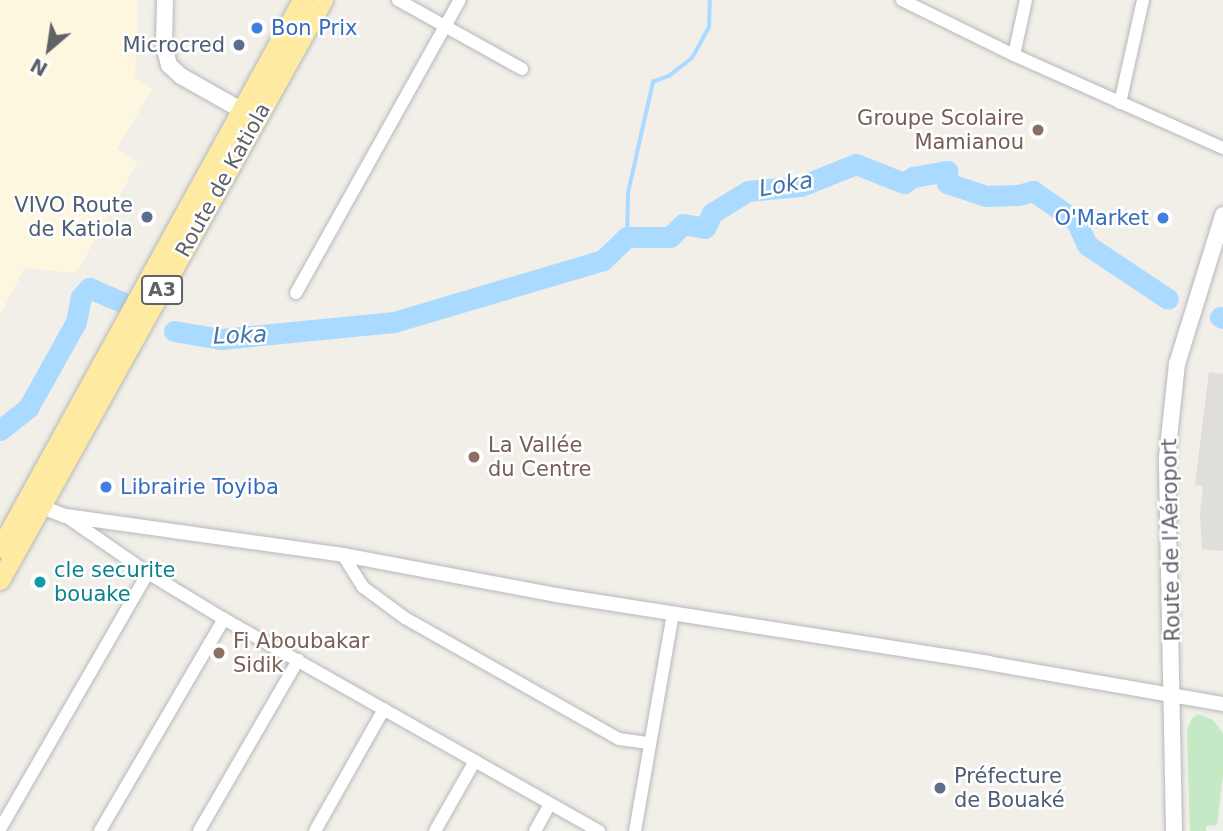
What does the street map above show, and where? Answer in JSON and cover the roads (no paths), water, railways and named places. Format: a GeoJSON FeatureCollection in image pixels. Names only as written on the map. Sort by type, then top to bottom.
{"type":"FeatureCollection","features":[{"type":"Feature","properties":{"kind":"highway","name":"Route de Katiola"},"geometry":{"type":"LineString","coordinates":[[250,114],[302,0]]}},
{"type":"Feature","properties":{"kind":"highway","name":"Route de Katiola"},"geometry":{"type":"LineString","coordinates":[[0,580],[34,504],[250,114],[323,0]]}},
{"type":"Feature","properties":{"kind":"highway","name":"Route de Katiola"},"geometry":{"type":"LineString","coordinates":[[0,548],[34,504]]}},
{"type":"Feature","properties":{"kind":"main road"},"geometry":{"type":"LineString","coordinates":[[165,0],[164,45],[169,65],[181,76],[250,114]]}},
{"type":"Feature","properties":{"kind":"main road","name":"Route de l'Aéroport"},"geometry":{"type":"LineString","coordinates":[[1174,831],[1167,457],[1177,364],[1223,215]]}},
{"type":"Feature","properties":{"kind":"street"},"geometry":{"type":"LineString","coordinates":[[398,0],[522,69]]}},
{"type":"Feature","properties":{"kind":"street"},"geometry":{"type":"LineString","coordinates":[[296,293],[460,0]]}},
{"type":"Feature","properties":{"kind":"street"},"geometry":{"type":"LineString","coordinates":[[902,0],[1014,55],[1120,103],[1164,119],[1223,148]]}},
{"type":"Feature","properties":{"kind":"street"},"geometry":{"type":"LineString","coordinates":[[1014,55],[1026,0]]}},
{"type":"Feature","properties":{"kind":"street"},"geometry":{"type":"LineString","coordinates":[[1120,103],[1143,0]]}},
{"type":"Feature","properties":{"kind":"street"},"geometry":{"type":"LineString","coordinates":[[34,504],[66,516],[343,555],[1223,704]]}},
{"type":"Feature","properties":{"kind":"street"},"geometry":{"type":"LineString","coordinates":[[66,516],[148,573],[224,619],[599,831]]}},
{"type":"Feature","properties":{"kind":"street"},"geometry":{"type":"LineString","coordinates":[[343,555],[363,587],[405,618],[620,738],[649,743]]}},
{"type":"Feature","properties":{"kind":"street"},"geometry":{"type":"LineString","coordinates":[[0,829],[148,573]]}},
{"type":"Feature","properties":{"kind":"street"},"geometry":{"type":"LineString","coordinates":[[635,831],[673,613]]}},
{"type":"Feature","properties":{"kind":"street"},"geometry":{"type":"LineString","coordinates":[[100,831],[224,619]]}},
{"type":"Feature","properties":{"kind":"street"},"geometry":{"type":"LineString","coordinates":[[200,831],[298,660]]}},
{"type":"Feature","properties":{"kind":"street"},"geometry":{"type":"LineString","coordinates":[[314,831],[384,709]]}},
{"type":"Feature","properties":{"kind":"street"},"geometry":{"type":"LineString","coordinates":[[435,831],[475,761]]}},
{"type":"Feature","properties":{"kind":"street"},"geometry":{"type":"LineString","coordinates":[[535,831],[550,803]]}},
{"type":"Feature","properties":{"kind":"waterway"},"geometry":{"type":"LineString","coordinates":[[627,237],[628,193],[653,82],[669,76],[692,58],[709,27],[710,0]]}},
{"type":"Feature","properties":{"kind":"waterway","name":"Loka"},"geometry":{"type":"LineString","coordinates":[[174,331],[221,339],[394,322],[603,260],[627,237],[670,237],[683,224],[705,228],[712,213],[748,191],[801,186],[856,164],[904,183],[913,177],[947,171],[947,183],[986,196],[1018,195],[1033,191],[1076,221],[1087,245],[1168,299]]}},
{"type":"Feature","properties":{"kind":"waterway","name":"Loka"},"geometry":{"type":"LineString","coordinates":[[0,430],[28,408],[76,322],[81,297],[89,288],[122,302]]}},
{"type":"Feature","properties":{"kind":"place","name":"Bon Prix"},"geometry":{"type":"Point","coordinates":[257,28]}},
{"type":"Feature","properties":{"kind":"place","name":"Microcred"},"geometry":{"type":"Point","coordinates":[239,45]}},
{"type":"Feature","properties":{"kind":"place","name":"Groupe Scolaire Mamianou"},"geometry":{"type":"Point","coordinates":[1038,130]}},
{"type":"Feature","properties":{"kind":"place","name":"VIVO Route de Katiola"},"geometry":{"type":"Point","coordinates":[147,217]}},
{"type":"Feature","properties":{"kind":"place","name":"O'Market"},"geometry":{"type":"Point","coordinates":[1163,218]}},
{"type":"Feature","properties":{"kind":"place","name":"La Vallée du Centre"},"geometry":{"type":"Point","coordinates":[474,457]}},
{"type":"Feature","properties":{"kind":"place","name":"Librairie Toyiba"},"geometry":{"type":"Point","coordinates":[106,487]}},
{"type":"Feature","properties":{"kind":"place","name":"cle securite bouake"},"geometry":{"type":"Point","coordinates":[40,582]}},
{"type":"Feature","properties":{"kind":"place","name":"Fi Aboubakar Sidik"},"geometry":{"type":"Point","coordinates":[219,653]}},
{"type":"Feature","properties":{"kind":"place","name":"Préfecture de Bouaké"},"geometry":{"type":"Point","coordinates":[940,788]}}]}
